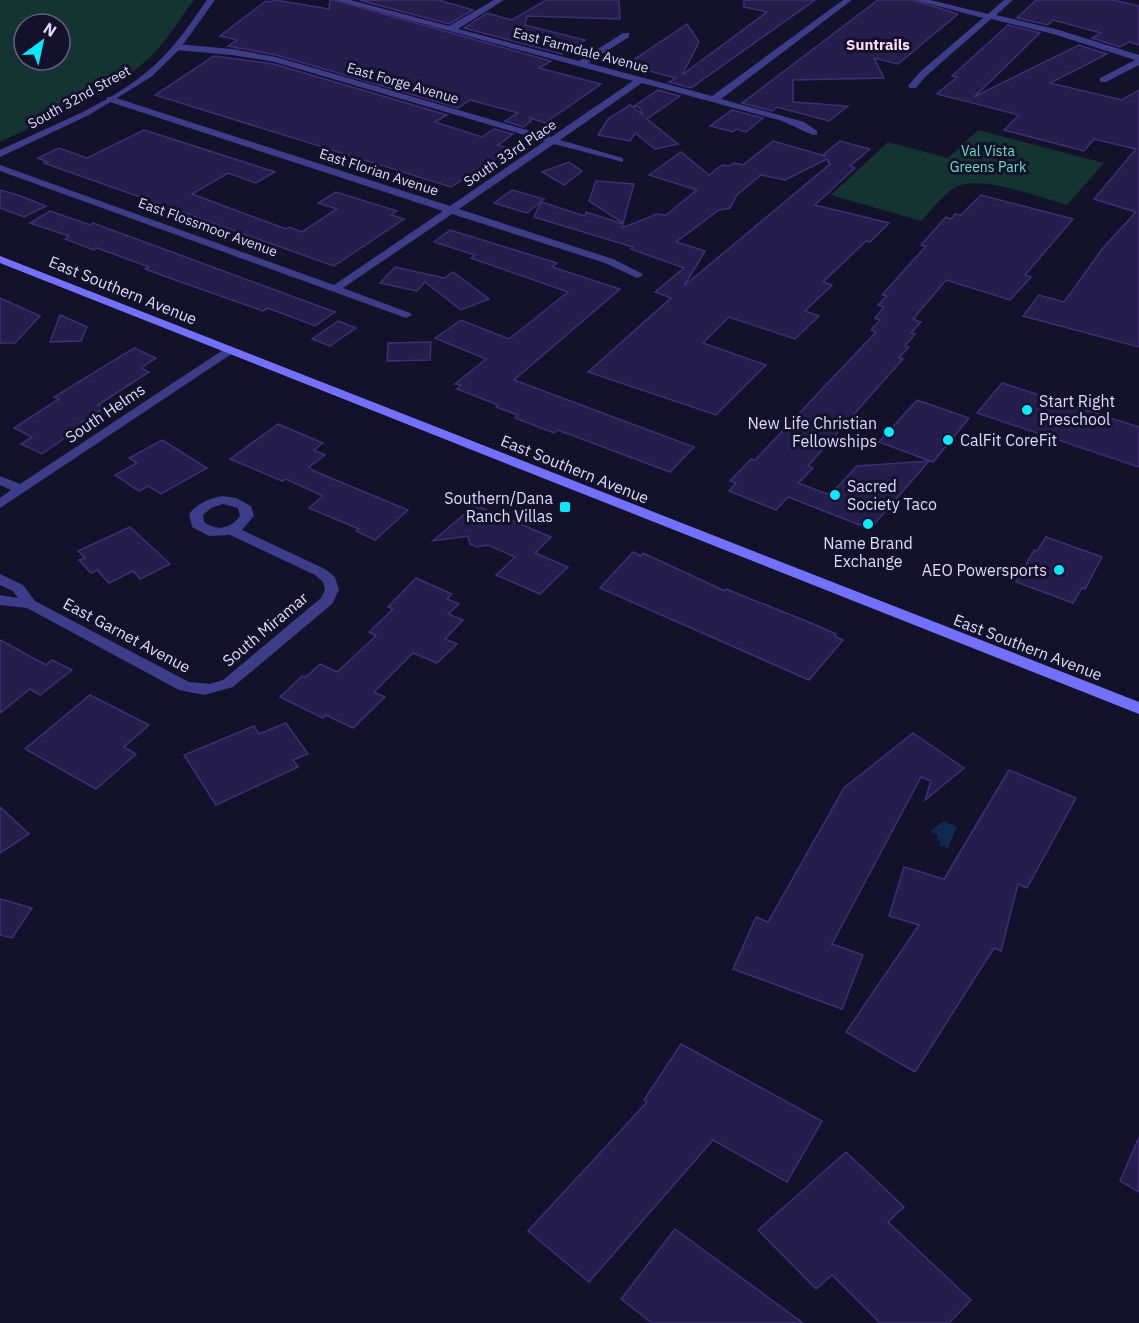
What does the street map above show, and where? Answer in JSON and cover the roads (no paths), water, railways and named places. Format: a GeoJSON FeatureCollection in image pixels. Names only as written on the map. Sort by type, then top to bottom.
{"type":"FeatureCollection","features":[{"type":"Feature","properties":{"kind":"main road","name":"East Southern Avenue"},"geometry":{"type":"LineString","coordinates":[[0,259],[1139,708]]}},
{"type":"Feature","properties":{"kind":"street","name":"South 32nd Street"},"geometry":{"type":"LineString","coordinates":[[0,154],[110,99],[162,63],[211,0]]}},
{"type":"Feature","properties":{"kind":"street","name":"East Farmdale Avenue"},"geometry":{"type":"LineString","coordinates":[[340,0],[792,121],[814,133]]}},
{"type":"Feature","properties":{"kind":"street"},"geometry":{"type":"LineString","coordinates":[[450,29],[500,0]]}},
{"type":"Feature","properties":{"kind":"street"},"geometry":{"type":"LineString","coordinates":[[712,100],[848,0]]}},
{"type":"Feature","properties":{"kind":"street"},"geometry":{"type":"LineString","coordinates":[[919,0],[1075,37],[1139,60]]}},
{"type":"Feature","properties":{"kind":"street"},"geometry":{"type":"LineString","coordinates":[[913,86],[923,74],[1009,0]]}},
{"type":"Feature","properties":{"kind":"street"},"geometry":{"type":"LineString","coordinates":[[581,64],[626,35]]}},
{"type":"Feature","properties":{"kind":"street","name":"East Forge Avenue"},"geometry":{"type":"LineString","coordinates":[[176,47],[232,52],[276,60],[619,160]]}},
{"type":"Feature","properties":{"kind":"street"},"geometry":{"type":"LineString","coordinates":[[1103,80],[1139,60]]}},
{"type":"Feature","properties":{"kind":"street","name":"South 33rd Place"},"geometry":{"type":"LineString","coordinates":[[335,289],[641,80]]}},
{"type":"Feature","properties":{"kind":"street","name":"East Florian Avenue"},"geometry":{"type":"LineString","coordinates":[[110,99],[609,261],[637,275]]}},
{"type":"Feature","properties":{"kind":"street","name":"East Flossmoor Avenue"},"geometry":{"type":"LineString","coordinates":[[0,168],[406,315]]}},
{"type":"Feature","properties":{"kind":"street","name":"South Helms"},"geometry":{"type":"LineString","coordinates":[[0,504],[229,350]]}},
{"type":"Feature","properties":{"kind":"street"},"geometry":{"type":"LineString","coordinates":[[0,480],[21,490]]}},
{"type":"Feature","properties":{"kind":"street","name":"South Miramar"},"geometry":{"type":"LineString","coordinates":[[210,691],[234,680],[331,596],[332,585],[320,572],[232,530]]}},
{"type":"Feature","properties":{"kind":"street","name":"East Garnet Avenue"},"geometry":{"type":"LineString","coordinates":[[0,579],[18,588],[30,604]]}},
{"type":"Feature","properties":{"kind":"street","name":"East Garnet Avenue"},"geometry":{"type":"LineString","coordinates":[[0,600],[30,604],[184,686],[200,691],[210,691]]}},
{"type":"Feature","properties":{"kind":"water"},"geometry":{"type":"Polygon","coordinates":[[[944,821],[957,827],[948,848],[939,845],[941,842],[937,839],[938,835],[930,831],[944,821]]]}},
{"type":"Feature","properties":{"kind":"place","name":"Start Right Preschool"},"geometry":{"type":"Point","coordinates":[1027,410]}},
{"type":"Feature","properties":{"kind":"place","name":"New Life Christian Fellowships"},"geometry":{"type":"Point","coordinates":[889,432]}},
{"type":"Feature","properties":{"kind":"place","name":"CalFit CoreFit"},"geometry":{"type":"Point","coordinates":[948,440]}},
{"type":"Feature","properties":{"kind":"place","name":"Sacred Society Taco"},"geometry":{"type":"Point","coordinates":[835,495]}},
{"type":"Feature","properties":{"kind":"place","name":"Southern/Dana Ranch Villas"},"geometry":{"type":"Point","coordinates":[565,507]}},
{"type":"Feature","properties":{"kind":"place","name":"Name Brand Exchange"},"geometry":{"type":"Point","coordinates":[868,524]}},
{"type":"Feature","properties":{"kind":"place","name":"AEO Powersports"},"geometry":{"type":"Point","coordinates":[1059,570]}},
{"type":"Feature","properties":{"kind":"district","name":"Suntrails"},"geometry":{"type":"Point","coordinates":[878,44]}},
{"type":"Feature","properties":{"kind":"park label","name":"Val Vista Greens Park"},"geometry":{"type":"Point","coordinates":[988,160]}}]}
